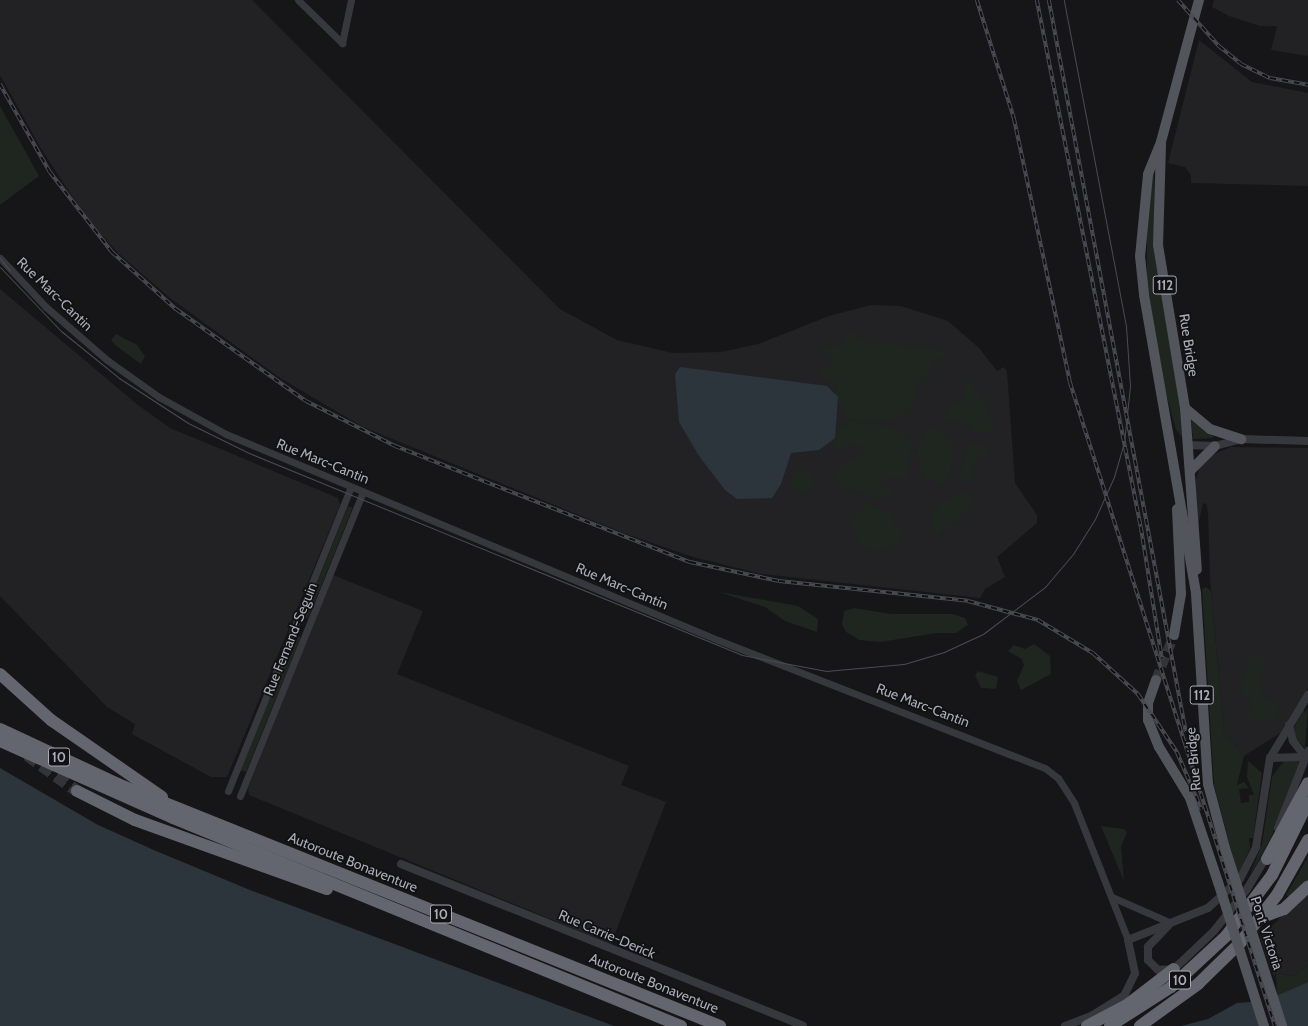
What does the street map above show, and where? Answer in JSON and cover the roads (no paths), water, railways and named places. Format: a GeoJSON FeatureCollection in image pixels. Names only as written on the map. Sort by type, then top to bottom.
{"type":"FeatureCollection","features":[{"type":"Feature","properties":{"kind":"highway"},"geometry":{"type":"LineString","coordinates":[[0,674],[51,720],[176,807]]}},
{"type":"Feature","properties":{"kind":"highway","name":"Autoroute Bonaventure"},"geometry":{"type":"LineString","coordinates":[[0,729],[176,807],[720,1026]]}},
{"type":"Feature","properties":{"kind":"highway","name":"Autoroute Bonaventure"},"geometry":{"type":"LineString","coordinates":[[0,741],[145,807],[681,1026]]}},
{"type":"Feature","properties":{"kind":"highway"},"geometry":{"type":"LineString","coordinates":[[1267,859],[1308,783]]}},
{"type":"Feature","properties":{"kind":"highway"},"geometry":{"type":"LineString","coordinates":[[77,791],[144,823],[300,881],[370,900]]}},
{"type":"Feature","properties":{"kind":"highway","name":"10"},"geometry":{"type":"LineString","coordinates":[[1110,1026],[1174,984],[1232,929],[1278,865],[1308,802]]}},
{"type":"Feature","properties":{"kind":"highway","name":"10"},"geometry":{"type":"LineString","coordinates":[[1140,1026],[1207,976],[1262,917],[1308,840]]}},
{"type":"Feature","properties":{"kind":"highway"},"geometry":{"type":"LineString","coordinates":[[1262,917],[1284,909],[1308,887]]}},
{"type":"Feature","properties":{"kind":"highway"},"geometry":{"type":"LineString","coordinates":[[1087,1026],[1127,1005],[1174,969]]}},
{"type":"Feature","properties":{"kind":"main road","name":"Rue Bridge"},"geometry":{"type":"LineString","coordinates":[[1196,594],[1187,534],[1169,440],[1141,261],[1145,192],[1153,159],[1161,142],[1200,0]]}},
{"type":"Feature","properties":{"kind":"main road","name":"Rue Bridge"},"geometry":{"type":"LineString","coordinates":[[1161,142],[1158,245],[1185,408],[1197,560],[1196,594],[1207,778],[1225,848]]}},
{"type":"Feature","properties":{"kind":"main road"},"geometry":{"type":"LineString","coordinates":[[1185,408],[1210,429],[1240,439]]}},
{"type":"Feature","properties":{"kind":"main road","name":"Rue Bridge"},"geometry":{"type":"LineString","coordinates":[[1169,440],[1179,544],[1184,564]]}},
{"type":"Feature","properties":{"kind":"main road"},"geometry":{"type":"LineString","coordinates":[[1169,440],[1188,445]]}},
{"type":"Feature","properties":{"kind":"main road"},"geometry":{"type":"LineString","coordinates":[[1190,476],[1215,446]]}},
{"type":"Feature","properties":{"kind":"main road","name":"Rue Bridge"},"geometry":{"type":"LineString","coordinates":[[1175,638],[1184,614],[1184,564],[1190,476]]}},
{"type":"Feature","properties":{"kind":"main road","name":"Rue Bridge"},"geometry":{"type":"LineString","coordinates":[[1157,683],[1148,703],[1152,731],[1190,798],[1264,1026]]}},
{"type":"Feature","properties":{"kind":"main road","name":"Pont Victoria"},"geometry":{"type":"LineString","coordinates":[[1225,848],[1282,1026]]}},
{"type":"Feature","properties":{"kind":"street"},"geometry":{"type":"LineString","coordinates":[[298,0],[342,43],[351,0]]}},
{"type":"Feature","properties":{"kind":"street","name":"Rue Marc-Cantin"},"geometry":{"type":"LineString","coordinates":[[0,258],[70,329],[147,389],[226,434],[718,640],[1042,766],[1058,778],[1071,798],[1128,940],[1135,973],[1124,996],[1098,1012],[1065,1026]]}},
{"type":"Feature","properties":{"kind":"street"},"geometry":{"type":"LineString","coordinates":[[1188,445],[1215,446],[1240,439],[1308,441]]}},
{"type":"Feature","properties":{"kind":"street","name":"Rue Fernand-Seguin"},"geometry":{"type":"LineString","coordinates":[[228,791],[351,487]]}},
{"type":"Feature","properties":{"kind":"street","name":"Rue Fernand-Seguin"},"geometry":{"type":"LineString","coordinates":[[240,796],[363,492]]}},
{"type":"Feature","properties":{"kind":"street"},"geometry":{"type":"LineString","coordinates":[[1128,940],[1216,903],[1246,870],[1257,841],[1270,758],[1308,695]]}},
{"type":"Feature","properties":{"kind":"street"},"geometry":{"type":"LineString","coordinates":[[1289,725],[1293,742],[1306,754]]}},
{"type":"Feature","properties":{"kind":"street"},"geometry":{"type":"LineString","coordinates":[[1171,923],[1149,944],[1147,954],[1155,969],[1174,969],[1224,919],[1267,859],[1306,754]]}},
{"type":"Feature","properties":{"kind":"street"},"geometry":{"type":"LineString","coordinates":[[1270,758],[1306,754]]}},
{"type":"Feature","properties":{"kind":"street","name":"Rue Carrie-Derick"},"geometry":{"type":"LineString","coordinates":[[401,864],[803,1026]]}},
{"type":"Feature","properties":{"kind":"street"},"geometry":{"type":"LineString","coordinates":[[1112,897],[1171,923]]}},
{"type":"Feature","properties":{"kind":"tunnel"},"geometry":{"type":"LineString","coordinates":[[1156,680],[1174,635]]}},
{"type":"Feature","properties":{"kind":"tunnel"},"geometry":{"type":"LineString","coordinates":[[27,755],[77,791]]}},
{"type":"Feature","properties":{"kind":"tram line"},"geometry":{"type":"LineString","coordinates":[[0,267],[61,331],[119,378],[188,423],[249,453],[742,655],[826,671],[904,664],[944,652],[983,634],[1045,587],[1073,554],[1095,519],[1114,477],[1124,443],[1130,386],[1126,326],[1064,0]]}},
{"type":"Feature","properties":{"kind":"tram line"},"geometry":{"type":"LineString","coordinates":[[0,258],[10,271]]}},
{"type":"Feature","properties":{"kind":"railway"},"geometry":{"type":"LineString","coordinates":[[977,0],[1014,118],[1070,382],[1275,1026]]}},
{"type":"Feature","properties":{"kind":"railway"},"geometry":{"type":"LineString","coordinates":[[1037,0],[1141,527],[1162,658]]}},
{"type":"Feature","properties":{"kind":"railway"},"geometry":{"type":"LineString","coordinates":[[1049,0],[1186,732]]}},
{"type":"Feature","properties":{"kind":"railway"},"geometry":{"type":"LineString","coordinates":[[1178,0],[1219,46],[1241,64],[1270,78],[1308,85]]}},
{"type":"Feature","properties":{"kind":"railway"},"geometry":{"type":"LineString","coordinates":[[0,84],[50,172],[112,252],[176,309],[306,401],[395,446],[690,562],[779,581],[968,601],[1038,620],[1093,653],[1138,694],[1177,752],[1202,810]]}}]}
